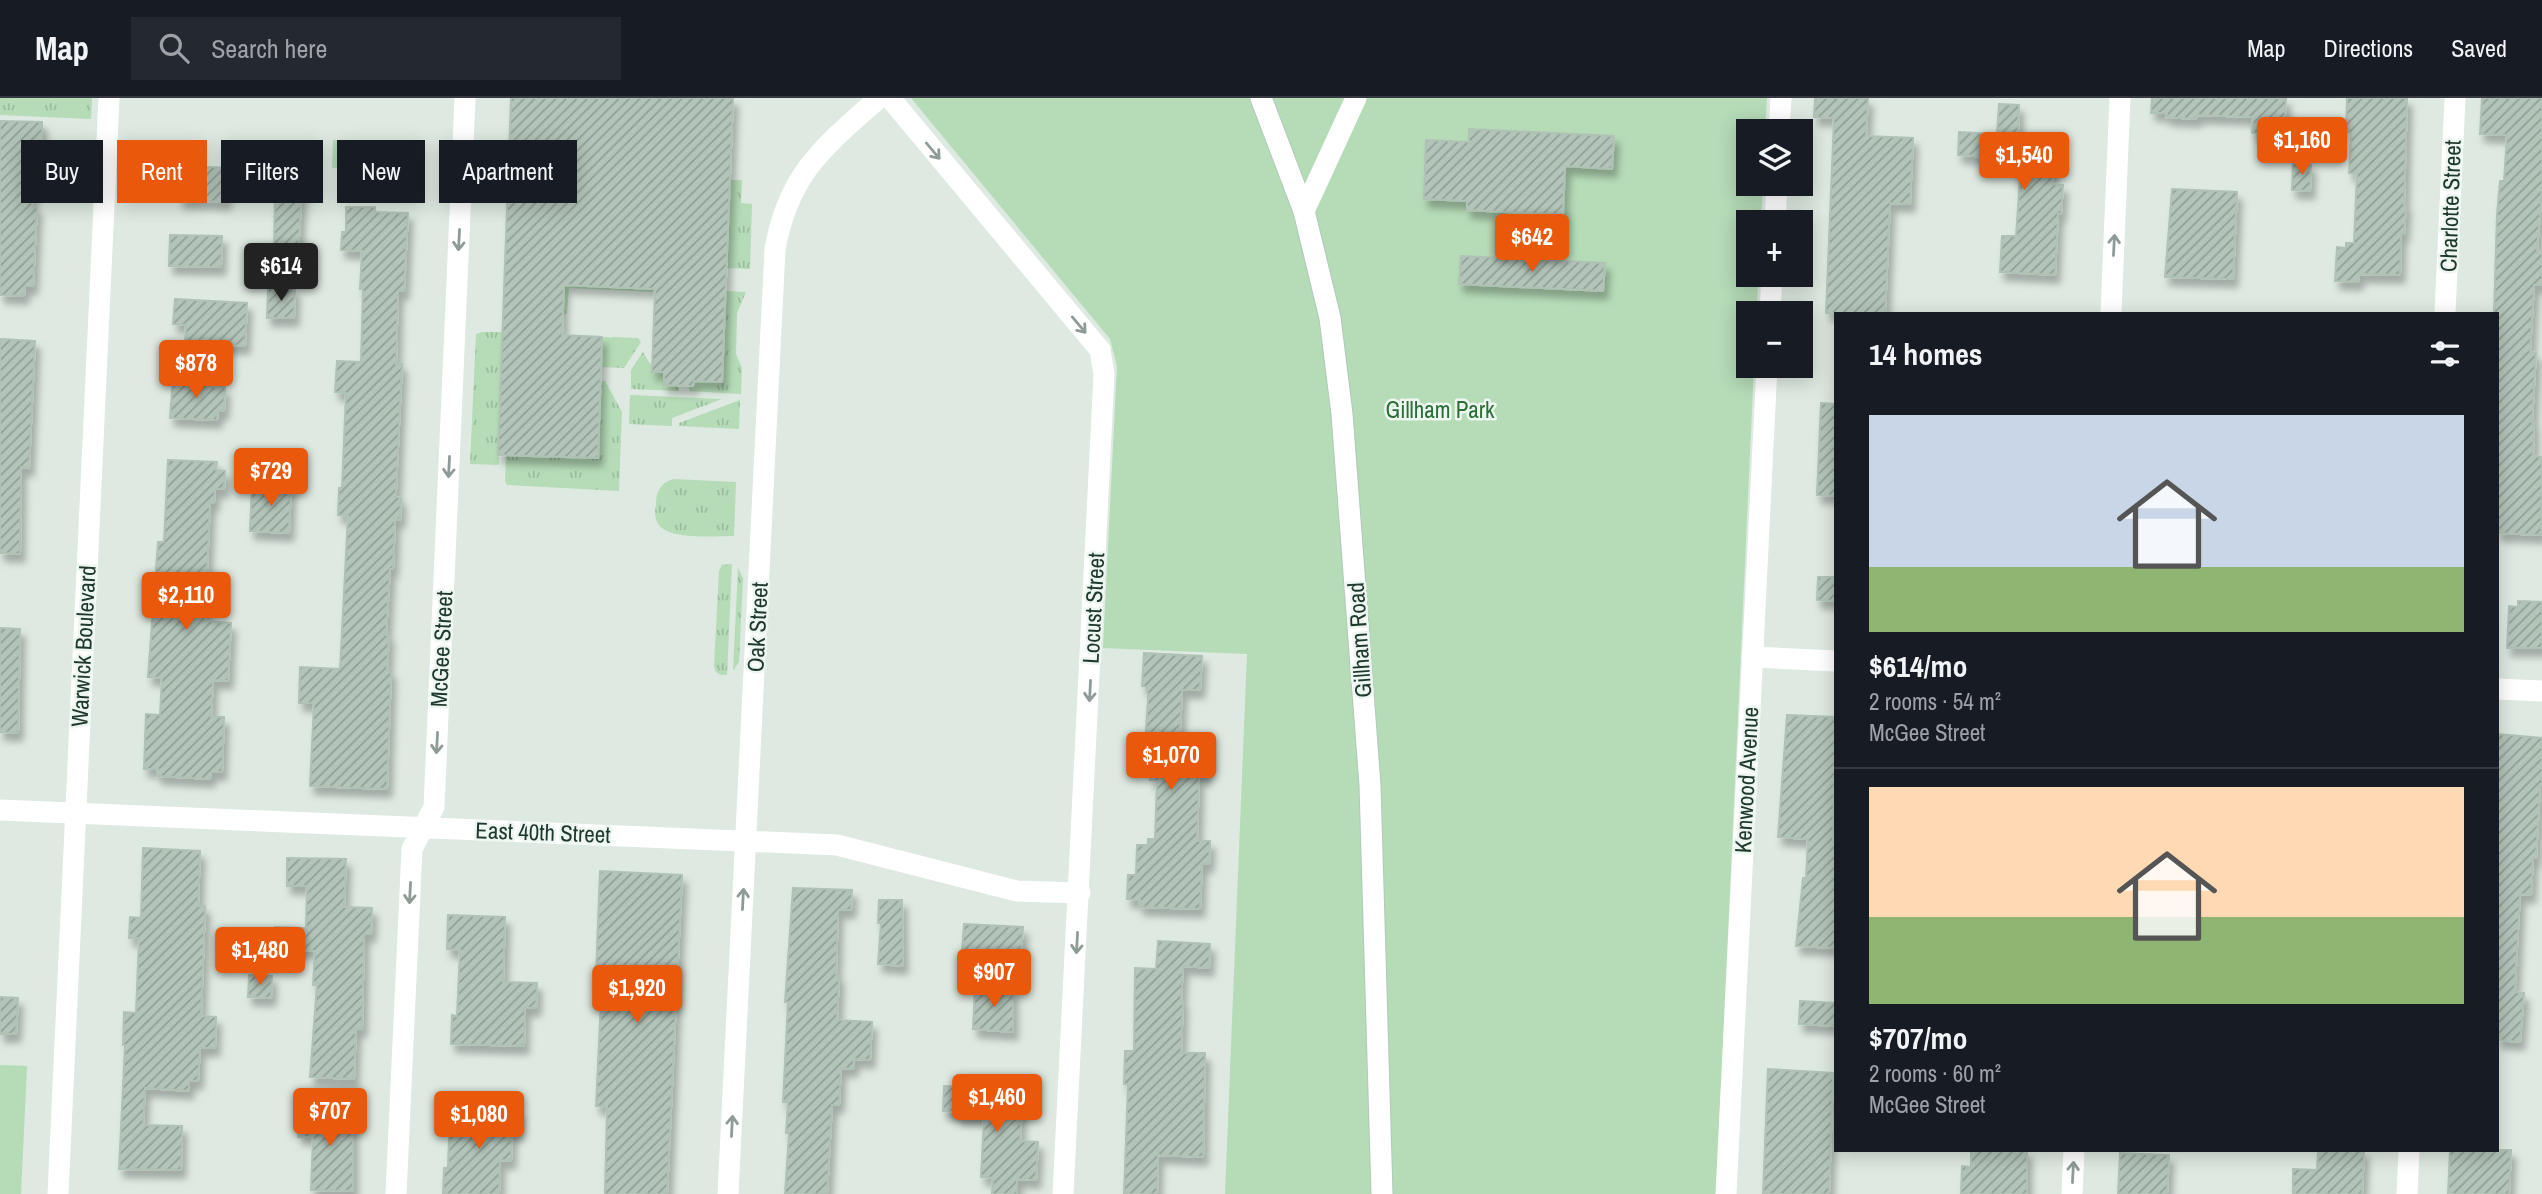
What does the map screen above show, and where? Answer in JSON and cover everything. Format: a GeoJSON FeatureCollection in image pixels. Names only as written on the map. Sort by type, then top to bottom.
{"type":"FeatureCollection","features":[{"type":"Feature","properties":{"kind":"street","name":"Warwick Boulevard"},"geometry":{"type":"LineString","coordinates":[[58,1194],[109,98]]}},
{"type":"Feature","properties":{"kind":"street","name":"McGee Street"},"geometry":{"type":"LineString","coordinates":[[396,1194],[412,849],[434,807],[465,98]]}},
{"type":"Feature","properties":{"kind":"street","name":"Oak Street"},"geometry":{"type":"LineString","coordinates":[[728,1194],[775,249],[784,211],[800,177],[831,139],[879,98]]}},
{"type":"Feature","properties":{"kind":"street","name":"Locust Street"},"geometry":{"type":"LineString","coordinates":[[890,98],[1100,350],[1104,374],[1063,1194]]}},
{"type":"Feature","properties":{"kind":"street","name":"Gillham Road"},"geometry":{"type":"LineString","coordinates":[[1261,98],[1304,211],[1330,318],[1342,414],[1370,785],[1382,1194]]}},
{"type":"Feature","properties":{"kind":"street"},"geometry":{"type":"LineString","coordinates":[[1304,211],[1356,98]]}},
{"type":"Feature","properties":{"kind":"street"},"geometry":{"type":"LineString","coordinates":[[1780,119],[1781,98]]}},
{"type":"Feature","properties":{"kind":"street"},"geometry":{"type":"LineString","coordinates":[[2110,312],[2120,98]]}},
{"type":"Feature","properties":{"kind":"street","name":"Charlotte Street"},"geometry":{"type":"LineString","coordinates":[[2445,312],[2455,98]]}},
{"type":"Feature","properties":{"kind":"street","name":"Kenwood Avenue"},"geometry":{"type":"LineString","coordinates":[[1726,1194],[1766,378]]}},
{"type":"Feature","properties":{"kind":"street"},"geometry":{"type":"LineString","coordinates":[[1752,657],[1834,661]]}},
{"type":"Feature","properties":{"kind":"street"},"geometry":{"type":"LineString","coordinates":[[2499,689],[2542,691]]}},
{"type":"Feature","properties":{"kind":"street","name":"East 40th Street"},"geometry":{"type":"LineString","coordinates":[[0,810],[837,845],[1017,891],[1080,893]]}},
{"type":"Feature","properties":{"kind":"street"},"geometry":{"type":"LineString","coordinates":[[2072,1194],[2074,1152]]}},
{"type":"Feature","properties":{"kind":"street"},"geometry":{"type":"LineString","coordinates":[[2407,1194],[2409,1152]]}},
{"type":"Feature","properties":{"kind":"green space"},"geometry":{"type":"Polygon","coordinates":[[[0,98],[92,98],[91,119],[0,115],[0,98]]]}},
{"type":"Feature","properties":{"kind":"green space","name":"Gillham Park"},"geometry":{"type":"Polygon","coordinates":[[[911,98],[1767,98],[1766,119],[1736,119],[1736,196],[1762,196],[1762,210],[1736,210],[1736,287],[1758,287],[1757,301],[1736,301],[1736,378],[1753,378],[1716,1194],[1225,1194],[1247,654],[1103,648],[1117,366],[1110,339],[911,98]]]}},
{"type":"Feature","properties":{"kind":"green space"},"geometry":{"type":"Polygon","coordinates":[[[333,140],[337,140],[337,168],[332,168],[333,140]]]}},
{"type":"Feature","properties":{"kind":"green space"},"geometry":{"type":"Polygon","coordinates":[[[730,180],[742,180],[741,203],[752,204],[750,269],[727,268],[730,180]]]}},
{"type":"Feature","properties":{"kind":"green space"},"geometry":{"type":"Polygon","coordinates":[[[564,285],[655,289],[655,292],[569,288],[567,314],[563,315],[564,285]]]}},
{"type":"Feature","properties":{"kind":"green space"},"geometry":{"type":"Polygon","coordinates":[[[725,291],[746,292],[737,313],[736,354],[742,368],[741,394],[689,391],[689,386],[693,386],[694,381],[722,382],[725,291]]]}},
{"type":"Feature","properties":{"kind":"green space"},"geometry":{"type":"Polygon","coordinates":[[[502,332],[499,465],[470,464],[476,334],[502,332]]]}},
{"type":"Feature","properties":{"kind":"green space"},"geometry":{"type":"Polygon","coordinates":[[[602,337],[638,338],[641,342],[624,368],[601,367],[602,337]]]}},
{"type":"Feature","properties":{"kind":"green space"},"geometry":{"type":"Polygon","coordinates":[[[643,352],[652,372],[664,372],[679,385],[679,391],[631,389],[631,370],[643,352]]]}},
{"type":"Feature","properties":{"kind":"green space"},"geometry":{"type":"Polygon","coordinates":[[[601,381],[605,381],[622,412],[619,491],[507,485],[506,455],[598,458],[601,381]]]}},
{"type":"Feature","properties":{"kind":"green space"},"geometry":{"type":"Polygon","coordinates":[[[630,395],[722,399],[672,418],[672,426],[629,424],[630,395]]]}},
{"type":"Feature","properties":{"kind":"green space"},"geometry":{"type":"Polygon","coordinates":[[[740,400],[739,429],[679,426],[679,423],[740,400]]]}},
{"type":"Feature","properties":{"kind":"green space"},"geometry":{"type":"Polygon","coordinates":[[[673,479],[736,482],[734,536],[683,535],[665,530],[659,525],[655,515],[657,495],[662,485],[673,479]]]}},
{"type":"Feature","properties":{"kind":"green space"},"geometry":{"type":"Polygon","coordinates":[[[732,564],[727,675],[721,675],[716,672],[714,666],[719,571],[722,565],[732,564]]]}},
{"type":"Feature","properties":{"kind":"green space"},"geometry":{"type":"Polygon","coordinates":[[[738,568],[743,578],[739,662],[733,671],[738,568]]]}},
{"type":"Feature","properties":{"kind":"green space"},"geometry":{"type":"Polygon","coordinates":[[[0,1065],[27,1066],[21,1194],[0,1194],[0,1065]]]}},
{"type":"Feature","properties":{"kind":"building"},"geometry":{"type":"Polygon","coordinates":[[[511,98],[733,98],[722,382],[694,381],[693,386],[664,385],[664,372],[652,372],[655,289],[564,285],[562,335],[602,337],[598,458],[498,455],[507,203],[577,203],[577,140],[509,140],[511,98]]]}},
{"type":"Feature","properties":{"kind":"building"},"geometry":{"type":"Polygon","coordinates":[[[1815,98],[1868,98],[1866,136],[1913,138],[1910,204],[1890,203],[1885,312],[1826,313],[1834,118],[1814,117],[1815,98]]]}},
{"type":"Feature","properties":{"kind":"building"},"geometry":{"type":"Polygon","coordinates":[[[2152,98],[2286,98],[2284,135],[2252,133],[2253,117],[2197,115],[2196,119],[2166,117],[2167,113],[2151,113],[2152,98]]]}},
{"type":"Feature","properties":{"kind":"building"},"geometry":{"type":"Polygon","coordinates":[[[2347,98],[2407,98],[2406,205],[2404,234],[2401,234],[2400,275],[2359,274],[2358,282],[2335,281],[2337,247],[2346,248],[2346,243],[2354,243],[2357,174],[2349,173],[2351,133],[2346,132],[2347,98]]]}},
{"type":"Feature","properties":{"kind":"building"},"geometry":{"type":"Polygon","coordinates":[[[2482,98],[2542,98],[2542,188],[2537,251],[2542,252],[2542,285],[2534,285],[2530,352],[2536,353],[2532,422],[2533,456],[2542,457],[2541,535],[2499,533],[2499,312],[2494,312],[2497,215],[2500,181],[2504,181],[2507,135],[2480,134],[2482,98]]]}},
{"type":"Feature","properties":{"kind":"building"},"geometry":{"type":"Polygon","coordinates":[[[1999,104],[2019,105],[2018,133],[2054,135],[2052,184],[2063,185],[2061,214],[2058,214],[2055,275],[2000,272],[2002,236],[2016,236],[2021,163],[2007,162],[2007,158],[1958,155],[1959,132],[1997,134],[1999,104]]]}},
{"type":"Feature","properties":{"kind":"building"},"geometry":{"type":"Polygon","coordinates":[[[0,121],[42,122],[42,140],[21,140],[21,203],[32,203],[32,207],[37,207],[33,286],[25,286],[24,296],[0,295],[0,121]]]}},
{"type":"Feature","properties":{"kind":"building"},"geometry":{"type":"Polygon","coordinates":[[[1469,129],[1614,136],[1612,169],[1565,166],[1563,215],[1467,210],[1467,201],[1424,199],[1426,140],[1469,142],[1469,129]]]}},
{"type":"Feature","properties":{"kind":"building"},"geometry":{"type":"Polygon","coordinates":[[[2293,164],[2311,165],[2310,191],[2292,190],[2293,164]]]}},
{"type":"Feature","properties":{"kind":"building"},"geometry":{"type":"Polygon","coordinates":[[[207,167],[221,168],[221,202],[207,201],[207,167]]]}},
{"type":"Feature","properties":{"kind":"building"},"geometry":{"type":"Polygon","coordinates":[[[2172,189],[2237,192],[2233,279],[2165,277],[2172,189]]]}},
{"type":"Feature","properties":{"kind":"building"},"geometry":{"type":"Polygon","coordinates":[[[275,203],[301,203],[298,254],[274,253],[275,203]]]}},
{"type":"Feature","properties":{"kind":"building"},"geometry":{"type":"Polygon","coordinates":[[[346,207],[375,207],[375,212],[408,213],[404,291],[398,291],[396,364],[402,364],[396,497],[401,498],[400,520],[395,519],[386,635],[389,635],[387,671],[391,671],[387,789],[310,786],[314,703],[299,703],[300,667],[340,669],[348,516],[338,515],[339,488],[342,488],[346,393],[335,392],[337,361],[361,362],[363,289],[360,289],[362,251],[341,250],[342,232],[346,232],[346,207]]]}},
{"type":"Feature","properties":{"kind":"building"},"geometry":{"type":"Polygon","coordinates":[[[170,235],[222,236],[221,267],[169,266],[170,235]]]}},
{"type":"Feature","properties":{"kind":"building"},"geometry":{"type":"Polygon","coordinates":[[[1461,256],[1605,263],[1603,291],[1459,284],[1461,256]]]}},
{"type":"Feature","properties":{"kind":"building"},"geometry":{"type":"Polygon","coordinates":[[[268,288],[295,288],[294,318],[267,318],[268,288]]]}},
{"type":"Feature","properties":{"kind":"building"},"geometry":{"type":"Polygon","coordinates":[[[175,299],[247,303],[245,346],[185,343],[186,325],[173,324],[175,299]]]}},
{"type":"Feature","properties":{"kind":"building"},"geometry":{"type":"Polygon","coordinates":[[[0,339],[35,341],[29,468],[21,467],[20,554],[0,553],[0,339]]]}},
{"type":"Feature","properties":{"kind":"building"},"geometry":{"type":"Polygon","coordinates":[[[173,378],[215,381],[215,387],[225,387],[224,411],[218,411],[217,420],[170,418],[173,378]]]}},
{"type":"Feature","properties":{"kind":"building"},"geometry":{"type":"Polygon","coordinates":[[[1821,403],[1834,404],[1834,496],[1817,495],[1821,403]]]}},
{"type":"Feature","properties":{"kind":"building"},"geometry":{"type":"Polygon","coordinates":[[[168,460],[217,462],[216,470],[225,471],[224,489],[215,489],[214,503],[210,503],[205,621],[231,623],[228,681],[213,680],[211,717],[224,717],[222,772],[211,772],[210,779],[157,776],[158,769],[144,769],[146,714],[160,715],[162,678],[148,677],[158,542],[164,542],[168,460]]]}},
{"type":"Feature","properties":{"kind":"building"},"geometry":{"type":"Polygon","coordinates":[[[252,484],[291,485],[289,533],[250,531],[252,484]]]}},
{"type":"Feature","properties":{"kind":"building"},"geometry":{"type":"Polygon","coordinates":[[[1818,577],[1834,577],[1834,601],[1817,600],[1818,577]]]}},
{"type":"Feature","properties":{"kind":"building"},"geometry":{"type":"Polygon","coordinates":[[[2518,601],[2542,602],[2542,648],[2507,648],[2509,606],[2518,607],[2518,601]]]}},
{"type":"Feature","properties":{"kind":"building"},"geometry":{"type":"Polygon","coordinates":[[[0,628],[20,629],[18,733],[0,732],[0,628]]]}},
{"type":"Feature","properties":{"kind":"building"},"geometry":{"type":"Polygon","coordinates":[[[1144,653],[1202,656],[1200,690],[1182,690],[1179,752],[1207,752],[1206,777],[1199,777],[1197,841],[1210,841],[1209,864],[1202,864],[1200,909],[1139,907],[1140,900],[1127,899],[1128,875],[1136,875],[1137,845],[1148,845],[1148,839],[1155,839],[1157,781],[1150,780],[1151,743],[1145,743],[1148,699],[1147,687],[1142,686],[1144,653]]]}},
{"type":"Feature","properties":{"kind":"building"},"geometry":{"type":"Polygon","coordinates":[[[1787,715],[1834,717],[1834,948],[1796,946],[1803,878],[1806,878],[1808,839],[1778,837],[1787,715]]]}},
{"type":"Feature","properties":{"kind":"building"},"geometry":{"type":"Polygon","coordinates":[[[2499,734],[2542,738],[2542,786],[2531,895],[2520,894],[2515,985],[2516,992],[2524,993],[2520,1042],[2499,1040],[2499,734]]]}},
{"type":"Feature","properties":{"kind":"building"},"geometry":{"type":"Polygon","coordinates":[[[143,848],[200,851],[198,906],[205,906],[201,1016],[216,1017],[215,1048],[200,1048],[198,1081],[189,1081],[189,1091],[145,1088],[143,1125],[182,1126],[181,1170],[119,1169],[124,1012],[136,1013],[139,938],[129,938],[130,917],[141,918],[143,848]]]}},
{"type":"Feature","properties":{"kind":"building"},"geometry":{"type":"Polygon","coordinates":[[[287,858],[346,859],[344,907],[372,908],[371,934],[364,934],[362,1029],[356,1028],[354,1079],[310,1077],[317,985],[313,985],[315,951],[274,949],[275,927],[306,928],[307,886],[287,886],[287,858]]]}},
{"type":"Feature","properties":{"kind":"building"},"geometry":{"type":"Polygon","coordinates":[[[600,871],[682,875],[667,1194],[605,1194],[607,1107],[596,1106],[601,1000],[595,1000],[600,871]]]}},
{"type":"Feature","properties":{"kind":"building"},"geometry":{"type":"Polygon","coordinates":[[[793,888],[852,890],[851,910],[838,910],[837,1020],[872,1022],[870,1060],[854,1059],[853,1069],[841,1068],[839,1105],[832,1105],[827,1194],[785,1194],[789,1133],[786,1133],[788,1102],[783,1102],[788,1002],[785,1002],[793,888]]]}},
{"type":"Feature","properties":{"kind":"building"},"geometry":{"type":"Polygon","coordinates":[[[879,900],[902,900],[903,966],[878,964],[881,923],[878,923],[879,900]]]}},
{"type":"Feature","properties":{"kind":"building"},"geometry":{"type":"Polygon","coordinates":[[[448,915],[505,917],[503,982],[537,983],[536,1008],[525,1008],[524,1046],[451,1044],[452,1015],[457,1016],[460,950],[447,949],[448,915]]]}},
{"type":"Feature","properties":{"kind":"building"},"geometry":{"type":"Polygon","coordinates":[[[964,924],[1023,927],[1021,953],[962,950],[964,924]]]}},
{"type":"Feature","properties":{"kind":"building"},"geometry":{"type":"Polygon","coordinates":[[[1158,941],[1210,944],[1209,968],[1183,966],[1181,1001],[1181,1053],[1205,1053],[1203,1157],[1158,1155],[1157,1194],[1124,1194],[1128,1085],[1124,1084],[1125,1051],[1134,1051],[1135,968],[1156,969],[1158,941]]]}},
{"type":"Feature","properties":{"kind":"building"},"geometry":{"type":"Polygon","coordinates":[[[249,975],[272,976],[271,998],[248,997],[249,975]]]}},
{"type":"Feature","properties":{"kind":"building"},"geometry":{"type":"Polygon","coordinates":[[[975,987],[1013,989],[1013,1032],[973,1029],[975,987]]]}},
{"type":"Feature","properties":{"kind":"building"},"geometry":{"type":"Polygon","coordinates":[[[0,997],[18,998],[16,1034],[0,1034],[0,997]]]}},
{"type":"Feature","properties":{"kind":"building"},"geometry":{"type":"Polygon","coordinates":[[[1800,1001],[1834,1003],[1834,1026],[1799,1024],[1800,1001]]]}},
{"type":"Feature","properties":{"kind":"building"},"geometry":{"type":"Polygon","coordinates":[[[1768,1069],[1833,1073],[1829,1194],[1763,1194],[1768,1069]]]}},
{"type":"Feature","properties":{"kind":"building"},"geometry":{"type":"Polygon","coordinates":[[[944,1086],[1023,1090],[1020,1141],[1038,1142],[1036,1180],[1017,1179],[1017,1194],[992,1194],[993,1178],[981,1177],[984,1118],[958,1117],[958,1112],[943,1111],[944,1086]]]}},
{"type":"Feature","properties":{"kind":"building"},"geometry":{"type":"Polygon","coordinates":[[[458,1109],[519,1111],[518,1133],[512,1133],[511,1161],[500,1160],[499,1194],[443,1194],[444,1168],[448,1168],[449,1136],[457,1136],[458,1109]]]}},
{"type":"Feature","properties":{"kind":"building"},"geometry":{"type":"Polygon","coordinates":[[[300,1110],[353,1112],[353,1191],[311,1190],[313,1137],[298,1137],[300,1110]]]}},
{"type":"Feature","properties":{"kind":"building"},"geometry":{"type":"Polygon","coordinates":[[[2511,1150],[2509,1194],[2448,1194],[2450,1152],[2511,1150]]]}},
{"type":"Feature","properties":{"kind":"building"},"geometry":{"type":"Polygon","coordinates":[[[1971,1152],[2027,1152],[2027,1194],[1961,1194],[1962,1166],[1971,1167],[1971,1152]]]}},
{"type":"Feature","properties":{"kind":"building"},"geometry":{"type":"Polygon","coordinates":[[[2318,1152],[2364,1152],[2362,1194],[2293,1194],[2293,1169],[2317,1170],[2318,1152]]]}},
{"type":"Feature","properties":{"kind":"building"},"geometry":{"type":"Polygon","coordinates":[[[2120,1153],[2169,1155],[2167,1194],[2118,1194],[2120,1153]]]}}]}
